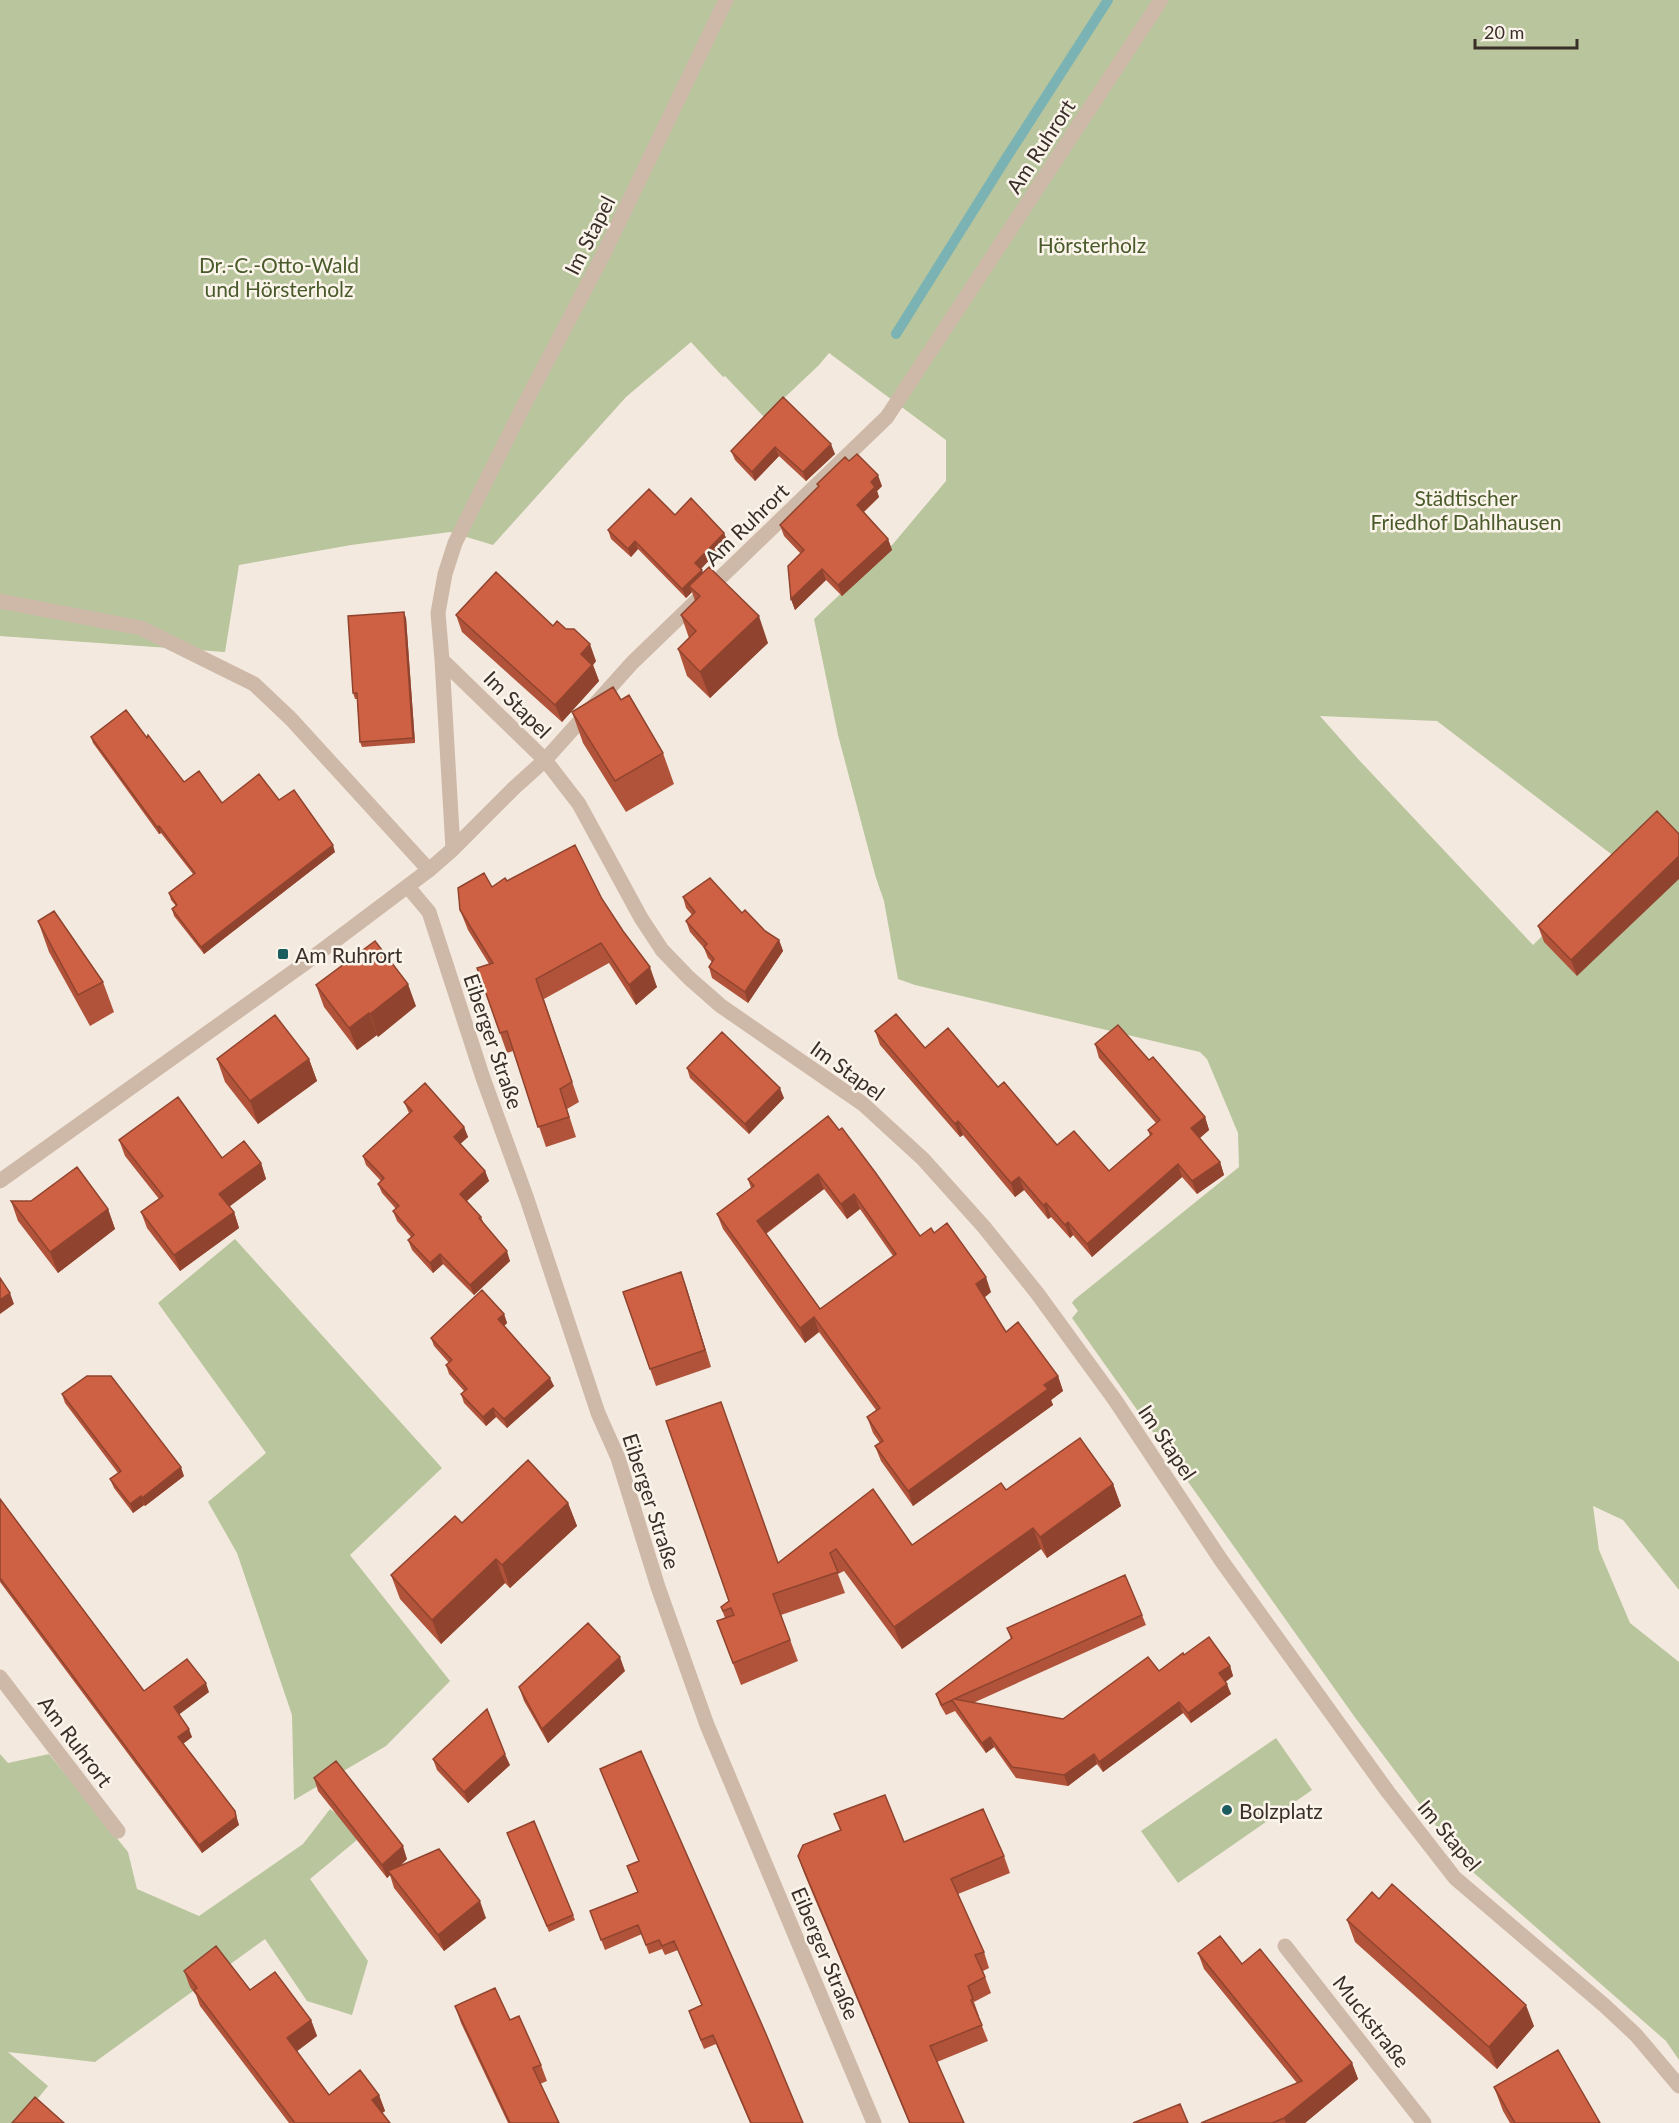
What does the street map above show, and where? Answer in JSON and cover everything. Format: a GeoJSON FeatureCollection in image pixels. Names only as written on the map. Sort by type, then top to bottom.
{"type":"FeatureCollection","features":[{"type":"Feature","properties":{"kind":"street","name":"Im Stapel"},"geometry":{"type":"LineString","coordinates":[[726,0],[603,255],[455,543],[440,591],[438,613],[442,660],[545,760],[579,804],[641,918],[669,957],[721,1006],[863,1104],[923,1159],[984,1227],[1037,1293],[1115,1400],[1221,1560],[1388,1792],[1455,1878],[1613,2013],[1636,2035],[1679,2086]]}},
{"type":"Feature","properties":{"kind":"street","name":"Am Ruhrort"},"geometry":{"type":"LineString","coordinates":[[0,1182],[429,870],[545,760],[632,663],[887,417],[1161,0]]}},
{"type":"Feature","properties":{"kind":"street"},"geometry":{"type":"LineString","coordinates":[[0,601],[141,628],[254,684],[291,720],[429,870]]}},
{"type":"Feature","properties":{"kind":"street"},"geometry":{"type":"LineString","coordinates":[[442,660],[453,849]]}},
{"type":"Feature","properties":{"kind":"street","name":"Eiberger Straße"},"geometry":{"type":"LineString","coordinates":[[408,887],[429,912],[483,1078],[527,1199],[598,1413],[618,1458],[658,1587],[707,1725],[874,2123]]}},
{"type":"Feature","properties":{"kind":"street","name":"Am Ruhrort"},"geometry":{"type":"LineString","coordinates":[[0,1677],[118,1830]]}},
{"type":"Feature","properties":{"kind":"street","name":"Muckstraße"},"geometry":{"type":"LineString","coordinates":[[1284,1946],[1424,2123]]}},
{"type":"Feature","properties":{"kind":"green space","name":"Dr.-C.-Otto-Wald und Hörsterholz"},"geometry":{"type":"Polygon","coordinates":[[[0,0],[1679,0],[1679,1590],[1623,1520],[1593,1506],[1599,1550],[1630,1623],[1679,1662],[1679,2060],[1666,2041],[1466,1866],[1354,1716],[1072,1318],[1078,1311],[1072,1303],[1074,1300],[1239,1167],[1238,1133],[1207,1059],[1200,1052],[915,985],[898,979],[884,901],[838,735],[814,619],[893,544],[946,481],[946,440],[829,353],[764,417],[691,342],[626,397],[493,545],[450,532],[351,545],[239,565],[225,652],[0,636],[0,0]],[[1320,716],[1533,945],[1619,860],[1437,721],[1320,716]]]}},
{"type":"Feature","properties":{"kind":"green space"},"geometry":{"type":"Polygon","coordinates":[[[235,1239],[442,1468],[350,1555],[450,1681],[386,1746],[294,1800],[292,1715],[237,1553],[208,1502],[266,1453],[158,1303],[235,1239]]]}},
{"type":"Feature","properties":{"kind":"green space","name":"Bolzplatz"},"geometry":{"type":"Polygon","coordinates":[[[1276,1738],[1312,1790],[1178,1883],[1141,1831],[1276,1738]]]}},
{"type":"Feature","properties":{"kind":"green space"},"geometry":{"type":"Polygon","coordinates":[[[0,1754],[8,1763],[49,1754],[128,1852],[137,1889],[199,1916],[303,1844],[330,1809],[364,1834],[310,1879],[368,1961],[352,2015],[307,2001],[265,1939],[95,2062],[8,2052],[48,2086],[18,2123],[0,2123],[0,1754]]]}},
{"type":"Feature","properties":{"kind":"building"},"geometry":{"type":"Polygon","coordinates":[[[783,397],[831,444],[803,472],[775,447],[752,472],[731,451],[783,397]]]}},
{"type":"Feature","properties":{"kind":"building"},"geometry":{"type":"Polygon","coordinates":[[[857,454],[878,475],[871,482],[875,487],[857,505],[888,539],[838,585],[822,569],[791,599],[788,566],[804,550],[780,525],[845,457],[849,461],[857,454]]]}},
{"type":"Feature","properties":{"kind":"building"},"geometry":{"type":"Polygon","coordinates":[[[649,489],[675,515],[691,498],[724,533],[695,563],[702,570],[682,589],[635,541],[628,549],[608,530],[649,489]]]}},
{"type":"Feature","properties":{"kind":"building"},"geometry":{"type":"Polygon","coordinates":[[[709,567],[759,616],[700,672],[678,649],[696,631],[681,615],[700,596],[689,586],[709,567]]]}},
{"type":"Feature","properties":{"kind":"building"},"geometry":{"type":"Polygon","coordinates":[[[496,572],[553,626],[557,621],[566,629],[574,629],[590,644],[581,654],[592,665],[555,705],[456,615],[496,572]]]}},
{"type":"Feature","properties":{"kind":"building"},"geometry":{"type":"Polygon","coordinates":[[[404,612],[413,738],[360,742],[357,693],[353,693],[348,616],[404,612]]]}},
{"type":"Feature","properties":{"kind":"building"},"geometry":{"type":"Polygon","coordinates":[[[613,687],[621,700],[629,695],[663,753],[615,781],[572,712],[613,687]]]}},
{"type":"Feature","properties":{"kind":"building"},"geometry":{"type":"Polygon","coordinates":[[[126,710],[184,782],[199,771],[222,803],[259,774],[279,800],[294,790],[333,845],[201,947],[172,909],[177,905],[169,893],[195,873],[159,826],[157,827],[91,737],[126,710]]]}},
{"type":"Feature","properties":{"kind":"building"},"geometry":{"type":"Polygon","coordinates":[[[1657,811],[1679,834],[1679,856],[1571,960],[1538,926],[1657,811]]]}},
{"type":"Feature","properties":{"kind":"building"},"geometry":{"type":"Polygon","coordinates":[[[575,845],[602,899],[650,967],[629,985],[601,943],[536,979],[572,1082],[560,1089],[569,1117],[538,1127],[507,1031],[500,1033],[477,968],[493,963],[460,910],[458,888],[484,873],[492,887],[505,878],[507,881],[575,845]]]}},
{"type":"Feature","properties":{"kind":"building"},"geometry":{"type":"Polygon","coordinates":[[[710,878],[742,913],[745,910],[765,931],[779,940],[745,992],[709,967],[714,959],[704,947],[707,944],[686,921],[695,912],[683,897],[710,878]]]}},
{"type":"Feature","properties":{"kind":"building"},"geometry":{"type":"Polygon","coordinates":[[[54,911],[103,982],[78,995],[38,921],[54,911]]]}},
{"type":"Feature","properties":{"kind":"building"},"geometry":{"type":"Polygon","coordinates":[[[375,941],[408,984],[349,1028],[316,985],[375,941]]]}},
{"type":"Feature","properties":{"kind":"building"},"geometry":{"type":"Polygon","coordinates":[[[896,1014],[925,1048],[948,1028],[998,1087],[1004,1082],[1057,1145],[1074,1131],[1109,1171],[1152,1134],[1148,1130],[1160,1120],[1095,1044],[1118,1025],[1149,1060],[1153,1057],[1205,1117],[1191,1128],[1220,1162],[1192,1181],[1178,1164],[1087,1244],[1068,1222],[1065,1225],[1046,1203],[1044,1206],[1019,1177],[1011,1183],[958,1121],[955,1124],[875,1031],[896,1014]]]}},
{"type":"Feature","properties":{"kind":"building"},"geometry":{"type":"Polygon","coordinates":[[[275,1015],[309,1059],[250,1101],[217,1059],[275,1015]]]}},
{"type":"Feature","properties":{"kind":"building"},"geometry":{"type":"Polygon","coordinates":[[[722,1032],[780,1088],[745,1124],[687,1068],[722,1032]]]}},
{"type":"Feature","properties":{"kind":"building"},"geometry":{"type":"Polygon","coordinates":[[[425,1083],[464,1127],[454,1137],[485,1171],[460,1194],[507,1251],[470,1285],[440,1254],[430,1263],[408,1240],[414,1235],[393,1211],[399,1206],[378,1184],[384,1178],[363,1156],[412,1111],[404,1102],[425,1083]]]}},
{"type":"Feature","properties":{"kind":"building"},"geometry":{"type":"Polygon","coordinates":[[[178,1097],[222,1158],[244,1141],[261,1163],[219,1194],[234,1212],[174,1255],[141,1212],[163,1196],[119,1140],[178,1097]]]}},
{"type":"Feature","properties":{"kind":"building"},"geometry":{"type":"Polygon","coordinates":[[[828,1116],[839,1130],[842,1128],[920,1236],[931,1228],[934,1233],[947,1223],[986,1277],[976,1284],[1006,1332],[1018,1322],[1058,1376],[1044,1385],[1048,1389],[908,1491],[875,1446],[883,1441],[867,1417],[880,1408],[814,1317],[800,1328],[717,1214],[754,1186],[748,1179],[828,1116]],[[818,1174],[757,1221],[820,1309],[896,1254],[854,1194],[841,1204],[818,1174]]]}},
{"type":"Feature","properties":{"kind":"building"},"geometry":{"type":"Polygon","coordinates":[[[77,1167],[108,1209],[50,1252],[11,1201],[31,1201],[77,1167]]]}},
{"type":"Feature","properties":{"kind":"building"},"geometry":{"type":"Polygon","coordinates":[[[681,1272],[705,1350],[650,1369],[623,1292],[681,1272]]]}},
{"type":"Feature","properties":{"kind":"building"},"geometry":{"type":"Polygon","coordinates":[[[0,1278],[10,1293],[0,1300],[0,1278]]]}},
{"type":"Feature","properties":{"kind":"building"},"geometry":{"type":"Polygon","coordinates":[[[482,1290],[504,1314],[498,1319],[550,1378],[504,1419],[493,1408],[483,1417],[461,1394],[467,1389],[446,1365],[452,1360],[431,1338],[482,1290]]]}},
{"type":"Feature","properties":{"kind":"building"},"geometry":{"type":"Polygon","coordinates":[[[87,1376],[111,1376],[181,1467],[142,1498],[141,1496],[130,1504],[110,1479],[121,1471],[62,1394],[87,1376]]]}},
{"type":"Feature","properties":{"kind":"building"},"geometry":{"type":"Polygon","coordinates":[[[721,1402],[778,1563],[873,1489],[912,1545],[1001,1483],[1006,1490],[1080,1438],[1113,1484],[1040,1537],[1033,1528],[894,1627],[836,1549],[830,1553],[838,1572],[773,1594],[790,1640],[733,1663],[717,1621],[734,1615],[731,1608],[723,1611],[721,1607],[729,1601],[666,1421],[721,1402]]]}},
{"type":"Feature","properties":{"kind":"building"},"geometry":{"type":"Polygon","coordinates":[[[528,1460],[568,1503],[502,1565],[496,1559],[432,1620],[391,1575],[455,1516],[462,1523],[528,1460]]]}},
{"type":"Feature","properties":{"kind":"building"},"geometry":{"type":"Polygon","coordinates":[[[0,1499],[144,1691],[187,1659],[206,1683],[174,1707],[189,1729],[178,1737],[235,1811],[236,1817],[199,1845],[0,1578],[0,1499]]]}},
{"type":"Feature","properties":{"kind":"building"},"geometry":{"type":"Polygon","coordinates":[[[1125,1575],[1142,1615],[954,1699],[1063,1719],[1148,1657],[1159,1671],[1209,1637],[1230,1666],[1219,1673],[1227,1684],[1188,1713],[1179,1702],[1099,1762],[1094,1754],[1064,1775],[1012,1767],[990,1737],[982,1743],[952,1700],[942,1705],[936,1694],[1012,1638],[1007,1628],[1125,1575]]]}},
{"type":"Feature","properties":{"kind":"building"},"geometry":{"type":"Polygon","coordinates":[[[588,1623],[620,1657],[542,1729],[519,1687],[588,1623]]]}},
{"type":"Feature","properties":{"kind":"building"},"geometry":{"type":"Polygon","coordinates":[[[487,1709],[505,1754],[464,1792],[433,1759],[487,1709]]]}},
{"type":"Feature","properties":{"kind":"building"},"geometry":{"type":"Polygon","coordinates":[[[641,1751],[803,2123],[751,2123],[713,2035],[701,2040],[689,2011],[702,2005],[674,1941],[662,1946],[659,1940],[646,1945],[638,1925],[601,1940],[590,1911],[638,1892],[627,1866],[639,1861],[600,1769],[641,1751]]]}},
{"type":"Feature","properties":{"kind":"building"},"geometry":{"type":"Polygon","coordinates":[[[336,1761],[403,1846],[382,1865],[314,1778],[336,1761]]]}},
{"type":"Feature","properties":{"kind":"building"},"geometry":{"type":"Polygon","coordinates":[[[885,1795],[904,1842],[983,1809],[1004,1856],[951,1879],[984,1952],[975,1955],[985,1977],[968,1986],[973,1999],[971,2000],[982,2025],[930,2046],[964,2123],[910,2123],[798,1856],[803,1845],[841,1830],[834,1814],[885,1795]]]}},
{"type":"Feature","properties":{"kind":"building"},"geometry":{"type":"Polygon","coordinates":[[[534,1821],[573,1915],[547,1926],[507,1833],[534,1821]]]}},
{"type":"Feature","properties":{"kind":"building"},"geometry":{"type":"Polygon","coordinates":[[[439,1849],[480,1901],[438,1935],[388,1871],[439,1849]]]}},
{"type":"Feature","properties":{"kind":"building"},"geometry":{"type":"Polygon","coordinates":[[[1392,1884],[1526,2005],[1489,2047],[1347,1920],[1372,1892],[1379,1899],[1392,1884]]]}},
{"type":"Feature","properties":{"kind":"building"},"geometry":{"type":"Polygon","coordinates":[[[1220,1936],[1242,1964],[1260,1949],[1352,2063],[1284,2118],[1272,2123],[1201,2123],[1302,2081],[1198,1953],[1220,1936]]]}},
{"type":"Feature","properties":{"kind":"building"},"geometry":{"type":"Polygon","coordinates":[[[216,1946],[250,1990],[275,1972],[311,2020],[287,2038],[329,2095],[360,2070],[379,2095],[372,2100],[390,2123],[295,2123],[194,1990],[197,1988],[184,1971],[216,1946]]]}},
{"type":"Feature","properties":{"kind":"building"},"geometry":{"type":"Polygon","coordinates":[[[495,1988],[510,2020],[519,2016],[541,2065],[533,2068],[559,2123],[510,2123],[455,2006],[495,1988]]]}},
{"type":"Feature","properties":{"kind":"building"},"geometry":{"type":"Polygon","coordinates":[[[1558,2050],[1600,2123],[1515,2123],[1494,2087],[1558,2050]]]}},
{"type":"Feature","properties":{"kind":"building"},"geometry":{"type":"Polygon","coordinates":[[[35,2097],[64,2123],[12,2123],[35,2097]]]}},
{"type":"Feature","properties":{"kind":"building"},"geometry":{"type":"Polygon","coordinates":[[[1180,2104],[1188,2123],[1133,2123],[1180,2104]]]}},
{"type":"Feature","properties":{"kind":"waterway"},"geometry":{"type":"LineString","coordinates":[[896,334],[1108,0]]}},
{"type":"Feature","properties":{"kind":"place","name":"Am Ruhrort"},"geometry":{"type":"Point","coordinates":[283,954]}},
{"type":"Feature","properties":{"kind":"place","name":"Bolzplatz"},"geometry":{"type":"Point","coordinates":[1227,1810]}},
{"type":"Feature","properties":{"kind":"park label","name":"Hörsterholz"},"geometry":{"type":"Point","coordinates":[1092,244]}},
{"type":"Feature","properties":{"kind":"park label","name":"Städtischer Friedhof Dahlhausen"},"geometry":{"type":"Point","coordinates":[1466,509]}}]}
